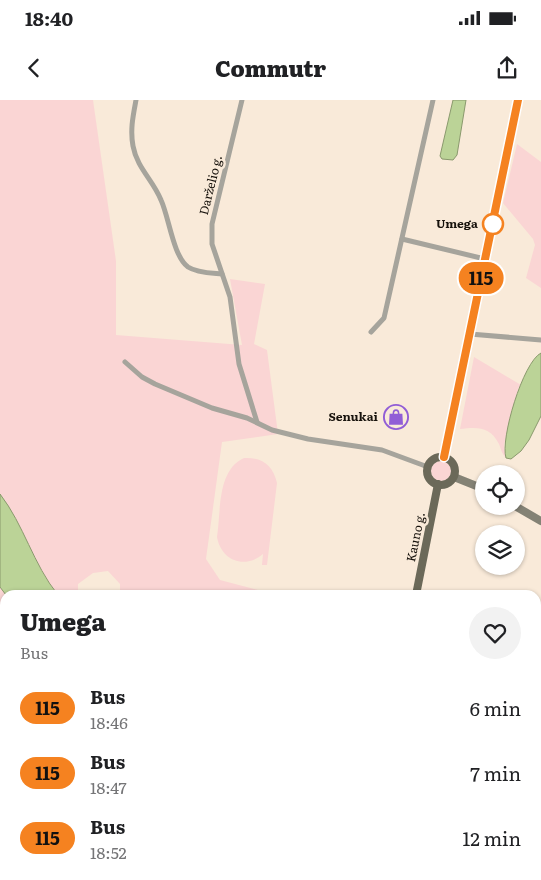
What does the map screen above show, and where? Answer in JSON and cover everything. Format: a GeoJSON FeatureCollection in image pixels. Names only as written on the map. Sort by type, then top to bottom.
{"type":"FeatureCollection","features":[{"type":"Feature","properties":{"kind":"main road"},"geometry":{"type":"LineString","coordinates":[[444,457],[518,100]]}},
{"type":"Feature","properties":{"kind":"main road"},"geometry":{"type":"LineString","coordinates":[[444,457],[454,464],[454,477],[447,483],[438,484],[430,479],[428,467],[432,460],[444,457]]}},
{"type":"Feature","properties":{"kind":"main road","name":"Kauno g."},"geometry":{"type":"LineString","coordinates":[[417,590],[438,484]]}},
{"type":"Feature","properties":{"kind":"street"},"geometry":{"type":"LineString","coordinates":[[136,100],[132,119],[133,147],[141,170],[156,188],[163,202],[175,242],[184,263],[193,269],[222,274]]}},
{"type":"Feature","properties":{"kind":"street","name":"Darželio g."},"geometry":{"type":"LineString","coordinates":[[242,100],[211,231],[212,244],[230,297],[240,364],[257,422]]}},
{"type":"Feature","properties":{"kind":"street"},"geometry":{"type":"LineString","coordinates":[[371,332],[384,318],[433,100]]}},
{"type":"Feature","properties":{"kind":"street"},"geometry":{"type":"LineString","coordinates":[[402,239],[485,259]]}},
{"type":"Feature","properties":{"kind":"street"},"geometry":{"type":"LineString","coordinates":[[470,334],[541,340]]}},
{"type":"Feature","properties":{"kind":"street"},"geometry":{"type":"LineString","coordinates":[[125,362],[142,377],[155,384],[212,408],[257,422],[272,430],[308,439],[382,450],[428,467]]}},
{"type":"Feature","properties":{"kind":"street"},"geometry":{"type":"LineString","coordinates":[[454,477],[475,485]]}},
{"type":"Feature","properties":{"kind":"street"},"geometry":{"type":"LineString","coordinates":[[525,512],[541,521]]}},
{"type":"Feature","properties":{"kind":"shaded area"},"geometry":{"type":"Polygon","coordinates":[[[0,100],[93,100],[116,261],[116,335],[242,345],[230,279],[265,284],[254,344],[267,350],[278,434],[222,442],[206,559],[220,580],[258,590],[120,590],[120,584],[108,571],[93,573],[78,584],[78,590],[54,590],[42,571],[16,518],[0,494],[0,100]]]}},
{"type":"Feature","properties":{"kind":"shaded area"},"geometry":{"type":"Polygon","coordinates":[[[453,100],[466,100],[457,155],[453,160],[442,159],[440,156],[453,100]]]}},
{"type":"Feature","properties":{"kind":"shaded area"},"geometry":{"type":"Polygon","coordinates":[[[517,144],[541,162],[541,288],[526,278],[535,245],[533,239],[503,203],[517,144]]]}},
{"type":"Feature","properties":{"kind":"shaded area"},"geometry":{"type":"Polygon","coordinates":[[[541,353],[541,416],[521,451],[511,459],[506,458],[506,435],[514,402],[527,371],[534,359],[541,353]]]}},
{"type":"Feature","properties":{"kind":"shaded area"},"geometry":{"type":"Polygon","coordinates":[[[474,357],[521,385],[518,389],[504,445],[506,458],[492,434],[477,428],[460,429],[474,357]]]}},
{"type":"Feature","properties":{"kind":"shaded area"},"geometry":{"type":"Polygon","coordinates":[[[244,458],[256,459],[266,463],[273,471],[277,483],[267,565],[262,565],[263,554],[256,559],[241,562],[228,557],[219,545],[217,537],[220,504],[225,481],[235,464],[244,458]]]}},
{"type":"Feature","properties":{"kind":"shaded area"},"geometry":{"type":"Polygon","coordinates":[[[441,461],[448,464],[451,471],[448,478],[441,481],[434,478],[431,471],[434,464],[441,461]]]}},
{"type":"Feature","properties":{"kind":"shaded area"},"geometry":{"type":"Polygon","coordinates":[[[0,494],[16,518],[54,590],[2,590],[0,587],[0,494]]]}},
{"type":"Feature","properties":{"kind":"bus line","name":"115"},"geometry":{"type":"LineString","coordinates":[[444,457],[518,100]]}},
{"type":"Feature","properties":{"kind":"place","name":"Umega"},"geometry":{"type":"Point","coordinates":[493,224]}},
{"type":"Feature","properties":{"kind":"place","name":"Senukai"},"geometry":{"type":"Point","coordinates":[396,417]}}]}
